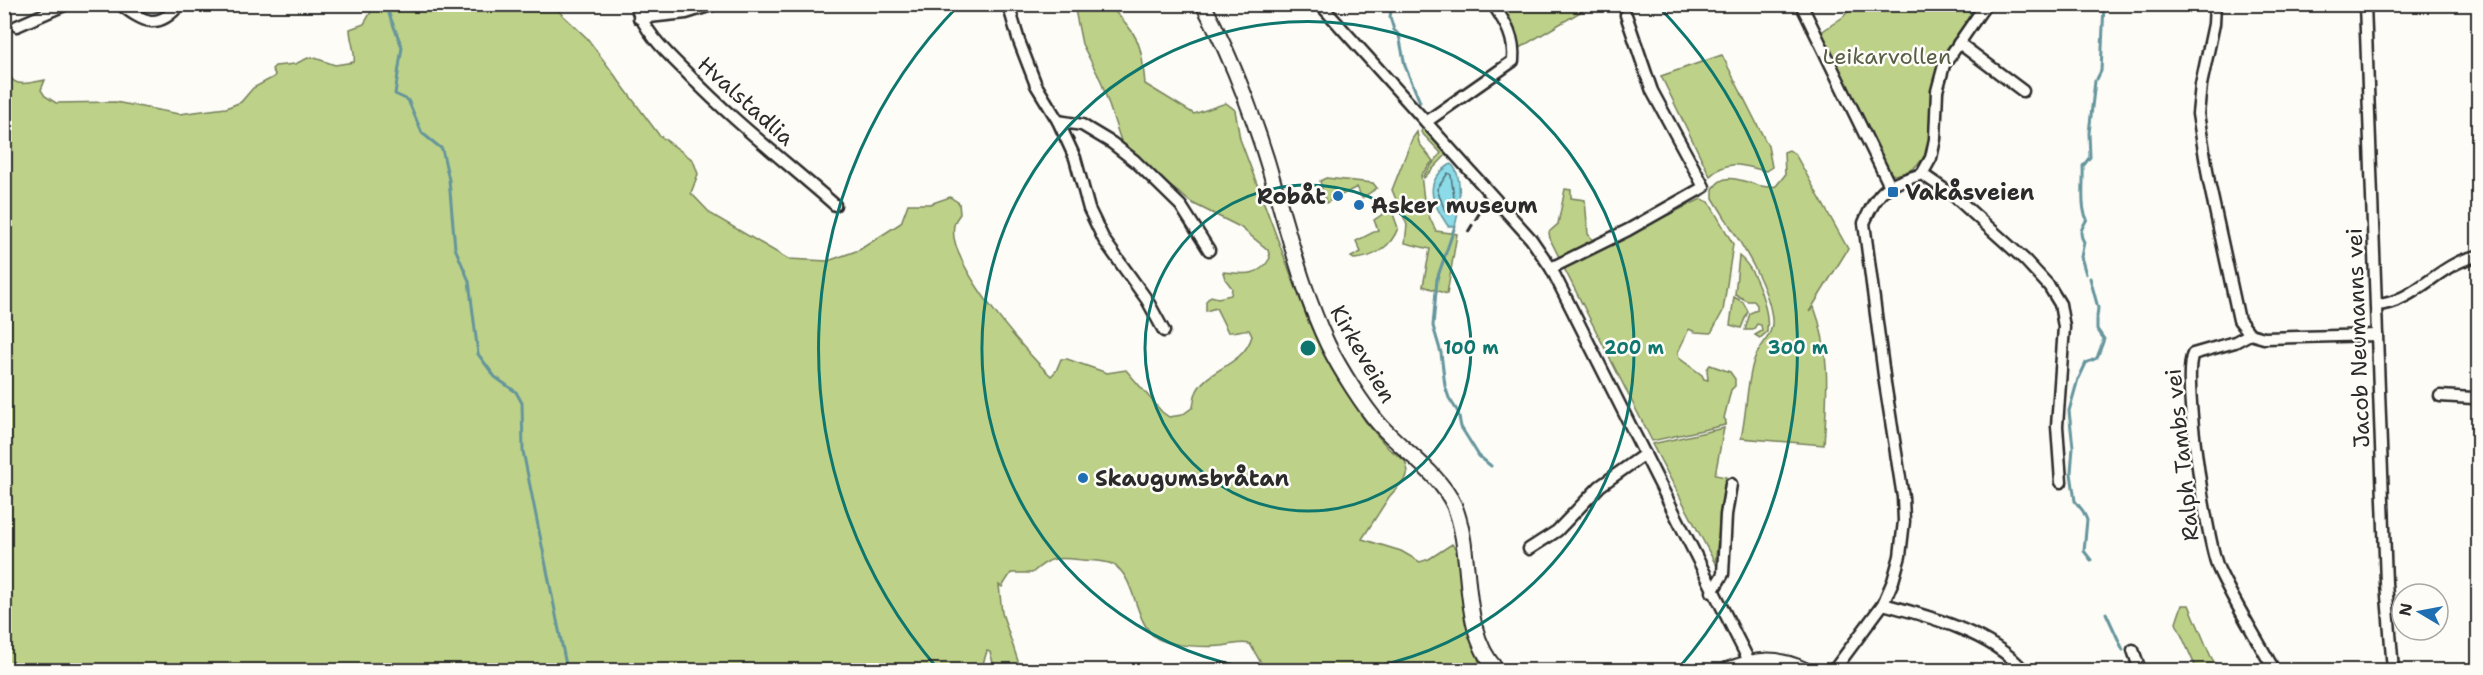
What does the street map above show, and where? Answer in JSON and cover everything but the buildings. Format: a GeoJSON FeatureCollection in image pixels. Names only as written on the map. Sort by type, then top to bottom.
{"type":"FeatureCollection","features":[{"type":"Feature","properties":{"kind":"main road","name":"Kirkeveien"},"geometry":{"type":"LineString","coordinates":[[1203,4],[1236,74],[1277,192],[1302,280],[1330,348],[1379,424],[1425,469],[1452,501],[1465,546],[1477,634],[1487,657],[1497,670]]}},
{"type":"Feature","properties":{"kind":"main road"},"geometry":{"type":"LineString","coordinates":[[1727,670],[1749,661],[1771,660],[1805,670]]}},
{"type":"Feature","properties":{"kind":"street"},"geometry":{"type":"LineString","coordinates":[[17,26],[67,4]]}},
{"type":"Feature","properties":{"kind":"street"},"geometry":{"type":"LineString","coordinates":[[120,4],[139,19],[148,22],[162,20],[180,4]]}},
{"type":"Feature","properties":{"kind":"street","name":"Hvalstadlia"},"geometry":{"type":"LineString","coordinates":[[635,4],[639,18],[652,38],[720,107],[835,205]]}},
{"type":"Feature","properties":{"kind":"street"},"geometry":{"type":"LineString","coordinates":[[639,18],[686,14],[715,4]]}},
{"type":"Feature","properties":{"kind":"street"},"geometry":{"type":"LineString","coordinates":[[1008,4],[1028,67],[1036,85],[1058,120],[1075,158],[1089,209],[1104,240],[1143,292],[1164,331]]}},
{"type":"Feature","properties":{"kind":"street"},"geometry":{"type":"LineString","coordinates":[[1320,4],[1531,239],[1551,268],[1712,592],[1749,661]]}},
{"type":"Feature","properties":{"kind":"street"},"geometry":{"type":"LineString","coordinates":[[1426,122],[1513,61],[1512,34],[1493,4]]}},
{"type":"Feature","properties":{"kind":"street"},"geometry":{"type":"LineString","coordinates":[[1801,4],[1889,184]]}},
{"type":"Feature","properties":{"kind":"street"},"geometry":{"type":"LineString","coordinates":[[1834,670],[1882,604],[1893,581],[1900,556],[1904,521],[1904,497],[1885,383],[1864,223],[1870,208],[1889,184],[1923,174],[1931,158],[1935,139],[1937,91],[1944,65],[1986,4]]}},
{"type":"Feature","properties":{"kind":"street"},"geometry":{"type":"LineString","coordinates":[[2216,4],[2214,24],[2200,85],[2198,114],[2209,182],[2239,320],[2250,334],[2274,338],[2377,335]]}},
{"type":"Feature","properties":{"kind":"street","name":"Jacob Neumanns vei"},"geometry":{"type":"LineString","coordinates":[[2365,4],[2386,583],[2393,670]]}},
{"type":"Feature","properties":{"kind":"street"},"geometry":{"type":"LineString","coordinates":[[1551,268],[1628,230],[1704,187],[1652,91],[1626,15]]}},
{"type":"Feature","properties":{"kind":"street"},"geometry":{"type":"LineString","coordinates":[[1959,43],[2023,91]]}},
{"type":"Feature","properties":{"kind":"street"},"geometry":{"type":"LineString","coordinates":[[1058,120],[1082,125],[1112,143],[1135,161],[1181,206],[1209,250]]}},
{"type":"Feature","properties":{"kind":"street"},"geometry":{"type":"LineString","coordinates":[[1923,174],[1954,196],[2025,260],[2056,296],[2063,315],[2064,327],[2057,426],[2061,482]]}},
{"type":"Feature","properties":{"kind":"street"},"geometry":{"type":"LineString","coordinates":[[2377,305],[2399,300],[2457,262],[2478,256]]}},
{"type":"Feature","properties":{"kind":"street","name":"Ralph Tambs vei"},"geometry":{"type":"LineString","coordinates":[[2250,334],[2235,342],[2193,354],[2189,367],[2190,388],[2208,539],[2218,569],[2274,670]]}},
{"type":"Feature","properties":{"kind":"street"},"geometry":{"type":"LineString","coordinates":[[2439,396],[2473,398],[2478,401]]}},
{"type":"Feature","properties":{"kind":"street"},"geometry":{"type":"LineString","coordinates":[[1529,549],[1557,531],[1600,486],[1645,454]]}},
{"type":"Feature","properties":{"kind":"street"},"geometry":{"type":"LineString","coordinates":[[1712,592],[1724,574],[1726,516],[1731,484]]}},
{"type":"Feature","properties":{"kind":"street"},"geometry":{"type":"LineString","coordinates":[[1882,604],[1937,618],[1965,630],[1995,648],[2023,670]]}},
{"type":"Feature","properties":{"kind":"street"},"geometry":{"type":"LineString","coordinates":[[2133,650],[2140,670]]}},
{"type":"Feature","properties":{"kind":"green space"},"geometry":{"type":"Polygon","coordinates":[[[375,5],[552,5],[587,38],[659,135],[693,160],[698,174],[691,193],[711,214],[788,259],[828,261],[859,250],[901,223],[908,204],[930,204],[950,197],[959,203],[960,214],[955,222],[954,237],[973,280],[1023,347],[1051,376],[1061,359],[1107,373],[1126,370],[1162,412],[1169,417],[1182,415],[1193,407],[1195,395],[1201,385],[1241,354],[1252,336],[1249,330],[1228,332],[1216,308],[1206,311],[1206,301],[1211,296],[1218,298],[1231,295],[1232,288],[1223,272],[1244,274],[1256,272],[1270,258],[1268,250],[1240,227],[1192,203],[1132,156],[1121,141],[1101,81],[1082,44],[1074,5],[1108,5],[1137,40],[1145,84],[1194,114],[1226,103],[1235,110],[1240,139],[1309,323],[1326,358],[1365,421],[1388,448],[1405,461],[1408,471],[1406,478],[1389,497],[1362,539],[1401,551],[1420,562],[1452,544],[1464,574],[1469,625],[1482,670],[1265,670],[1250,644],[1191,646],[1170,643],[1155,637],[1143,621],[1127,579],[1114,565],[1103,561],[1060,558],[1044,563],[1032,573],[1011,573],[1002,587],[999,585],[1002,613],[1021,670],[995,670],[990,652],[987,651],[981,670],[5,670],[4,50],[7,52],[11,78],[19,83],[45,80],[41,90],[45,96],[56,103],[115,102],[179,114],[226,108],[241,102],[253,88],[274,77],[272,69],[275,66],[295,64],[308,58],[335,65],[354,62],[350,29],[364,24],[375,5]]]}},
{"type":"Feature","properties":{"kind":"green space"},"geometry":{"type":"Polygon","coordinates":[[[1496,5],[1592,5],[1516,50],[1496,5]]]}},
{"type":"Feature","properties":{"kind":"green space","name":"Leikarvollen"},"geometry":{"type":"Polygon","coordinates":[[[1854,5],[1980,5],[1940,61],[1936,76],[1929,146],[1922,159],[1911,170],[1894,175],[1888,171],[1820,33],[1843,17],[1854,5]]]}},
{"type":"Feature","properties":{"kind":"green space"},"geometry":{"type":"Polygon","coordinates":[[[1722,55],[1768,146],[1772,167],[1766,171],[1730,165],[1717,170],[1710,176],[1661,76],[1722,55]]]}},
{"type":"Feature","properties":{"kind":"green space"},"geometry":{"type":"Polygon","coordinates":[[[1423,126],[1447,154],[1424,178],[1423,176],[1441,153],[1421,132],[1423,126]]]}},
{"type":"Feature","properties":{"kind":"green space"},"geometry":{"type":"Polygon","coordinates":[[[1417,132],[1419,143],[1433,161],[1421,175],[1425,208],[1436,231],[1457,234],[1447,294],[1423,286],[1430,249],[1405,243],[1407,225],[1392,190],[1412,139],[1417,132]]]}},
{"type":"Feature","properties":{"kind":"green space"},"geometry":{"type":"Polygon","coordinates":[[[1789,150],[1795,154],[1848,249],[1809,312],[1814,307],[1825,358],[1827,393],[1824,445],[1741,438],[1751,369],[1756,355],[1769,335],[1772,319],[1757,273],[1713,198],[1713,189],[1719,182],[1726,179],[1742,180],[1768,187],[1776,186],[1785,175],[1784,152],[1789,150]]]}},
{"type":"Feature","properties":{"kind":"green space"},"geometry":{"type":"Polygon","coordinates":[[[1326,178],[1373,183],[1377,188],[1362,198],[1357,187],[1326,203],[1320,181],[1326,178]]]}},
{"type":"Feature","properties":{"kind":"green space"},"geometry":{"type":"Polygon","coordinates":[[[1565,189],[1571,190],[1571,198],[1585,200],[1588,234],[1594,242],[1559,257],[1549,232],[1558,224],[1565,189]]]}},
{"type":"Feature","properties":{"kind":"green space"},"geometry":{"type":"Polygon","coordinates":[[[1701,199],[1709,202],[1733,244],[1723,311],[1711,333],[1695,332],[1689,329],[1678,352],[1679,358],[1704,379],[1708,380],[1707,369],[1710,365],[1730,372],[1735,379],[1735,386],[1731,390],[1724,418],[1725,425],[1652,441],[1563,266],[1701,199]]]}},
{"type":"Feature","properties":{"kind":"green space"},"geometry":{"type":"Polygon","coordinates":[[[1392,211],[1398,228],[1391,241],[1375,254],[1354,259],[1351,257],[1361,252],[1356,241],[1378,230],[1374,220],[1392,211]]]}},
{"type":"Feature","properties":{"kind":"green space"},"geometry":{"type":"Polygon","coordinates":[[[1739,256],[1751,270],[1764,302],[1767,332],[1760,338],[1755,335],[1762,331],[1761,325],[1757,324],[1753,330],[1745,330],[1750,313],[1757,310],[1757,305],[1754,301],[1747,301],[1735,294],[1739,256]]]}},
{"type":"Feature","properties":{"kind":"green space"},"geometry":{"type":"Polygon","coordinates":[[[1734,297],[1743,302],[1748,311],[1741,328],[1730,325],[1734,297]]]}},
{"type":"Feature","properties":{"kind":"green space"},"geometry":{"type":"Polygon","coordinates":[[[1724,428],[1715,475],[1726,477],[1715,563],[1652,444],[1724,428]]]}},
{"type":"Feature","properties":{"kind":"green space"},"geometry":{"type":"Polygon","coordinates":[[[2182,605],[2189,605],[2211,657],[2219,670],[2197,670],[2176,623],[2182,605]]]}},
{"type":"Feature","properties":{"kind":"water"},"geometry":{"type":"Polygon","coordinates":[[[1451,164],[1458,176],[1459,184],[1459,203],[1455,226],[1448,226],[1437,208],[1432,192],[1436,178],[1451,164]]]}},
{"type":"Feature","properties":{"kind":"waterway"},"geometry":{"type":"LineString","coordinates":[[385,4],[402,47],[395,94],[408,100],[422,133],[442,149],[449,180],[455,248],[469,281],[478,354],[495,377],[516,392],[522,403],[523,451],[567,670]]}},
{"type":"Feature","properties":{"kind":"waterway"},"geometry":{"type":"LineString","coordinates":[[1389,4],[1390,17],[1394,30],[1399,35],[1405,66],[1420,102]]}},
{"type":"Feature","properties":{"kind":"waterway"},"geometry":{"type":"LineString","coordinates":[[1956,4],[1973,14]]}},
{"type":"Feature","properties":{"kind":"waterway"},"geometry":{"type":"LineString","coordinates":[[2097,79],[2101,71],[2104,4]]}},
{"type":"Feature","properties":{"kind":"waterway"},"geometry":{"type":"LineString","coordinates":[[2086,274],[2081,257],[2084,242],[2081,230],[2087,219],[2083,201],[2083,166],[2090,157],[2089,133],[2095,81]]}},
{"type":"Feature","properties":{"kind":"waterway"},"geometry":{"type":"LineString","coordinates":[[1455,226],[1437,279],[1433,326],[1441,353],[1445,386],[1458,412],[1461,427],[1479,456],[1491,466]]}},
{"type":"Feature","properties":{"kind":"waterway"},"geometry":{"type":"LineString","coordinates":[[2090,278],[2098,308],[2097,317]]}},
{"type":"Feature","properties":{"kind":"waterway"},"geometry":{"type":"LineString","coordinates":[[2079,378],[2086,363],[2097,358],[2104,339],[2097,329],[2097,319]]}},
{"type":"Feature","properties":{"kind":"waterway"},"geometry":{"type":"LineString","coordinates":[[2078,379],[2069,411],[2073,447],[2071,473],[2075,501],[2087,520],[2084,551],[2091,560]]}},
{"type":"Feature","properties":{"kind":"waterway"},"geometry":{"type":"LineString","coordinates":[[2106,613],[2123,650]]}},
{"type":"Feature","properties":{"kind":"railway"},"geometry":{"type":"LineString","coordinates":[[1468,232],[1480,212]]}},
{"type":"Feature","properties":{"kind":"place","name":"Vakåsveien"},"geometry":{"type":"Point","coordinates":[1893,192]}},
{"type":"Feature","properties":{"kind":"place","name":"Robåt"},"geometry":{"type":"Point","coordinates":[1338,196]}},
{"type":"Feature","properties":{"kind":"place","name":"Asker museum"},"geometry":{"type":"Point","coordinates":[1359,205]}},
{"type":"Feature","properties":{"kind":"place","name":"Skaugumsbråtan"},"geometry":{"type":"Point","coordinates":[1083,478]}}]}
